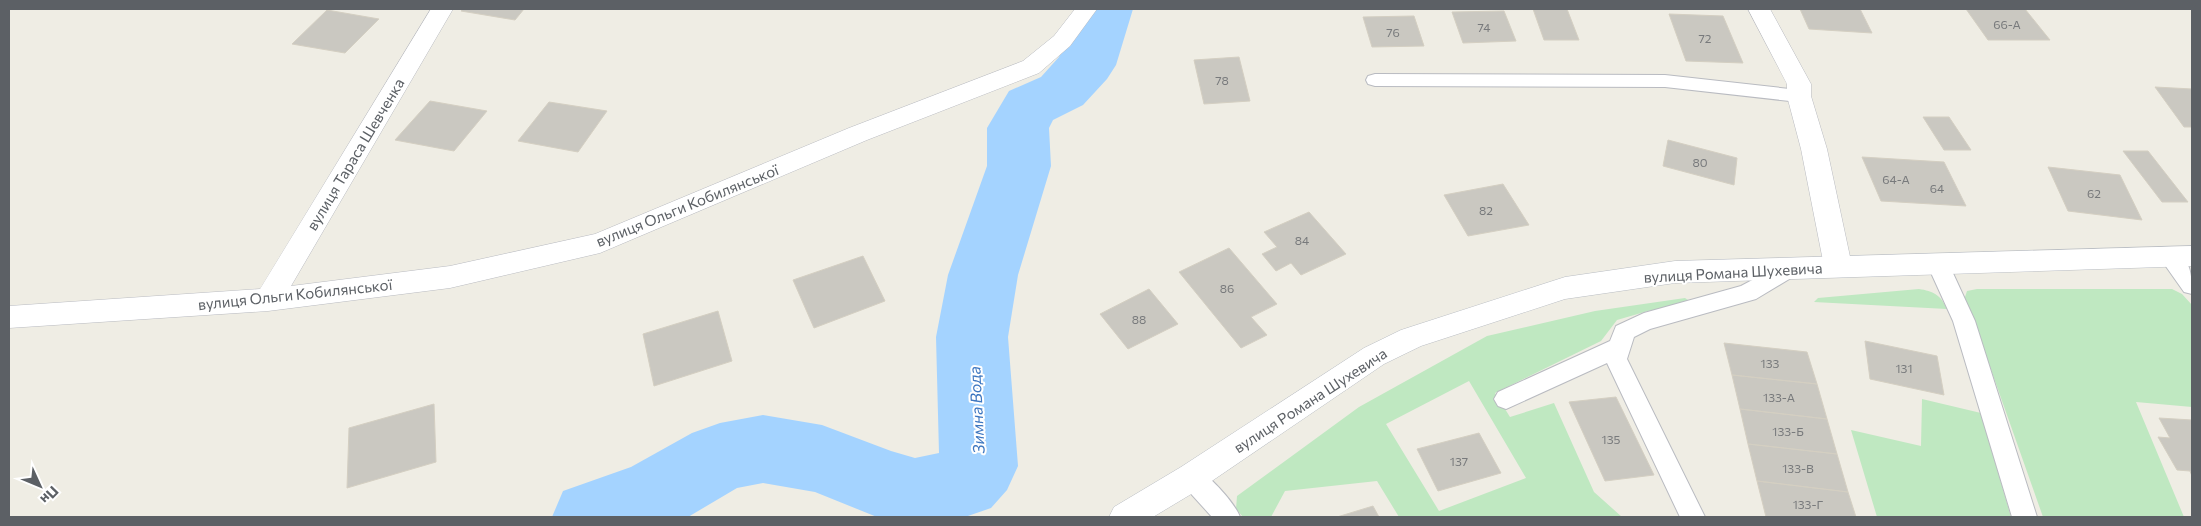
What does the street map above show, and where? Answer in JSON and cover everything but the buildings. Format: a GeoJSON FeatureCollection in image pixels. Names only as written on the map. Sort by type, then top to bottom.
{"type":"FeatureCollection","features":[{"type":"Feature","properties":{"kind":"street","name":"вулиця Тараса Шевченка"},"geometry":{"type":"LineString","coordinates":[[268,300],[442,9]]}},
{"type":"Feature","properties":{"kind":"street","name":"вулиця Ольги Кобилянської"},"geometry":{"type":"LineString","coordinates":[[9,317],[268,300],[450,277],[600,243],[858,134],[1031,67],[1054,50],[1074,30],[1086,9]]}},
{"type":"Feature","properties":{"kind":"street"},"geometry":{"type":"LineString","coordinates":[[1759,9],[1799,84],[1799,96],[1814,149],[1838,266]]}},
{"type":"Feature","properties":{"kind":"street","name":"вулиця Романа Шухевича"},"geometry":{"type":"LineString","coordinates":[[1125,517],[1192,476],[1374,356],[1411,338],[1565,288],[1675,272],[2181,257]]}},
{"type":"Feature","properties":{"kind":"lane"},"geometry":{"type":"LineString","coordinates":[[1374,80],[1665,81],[1799,96]]}},
{"type":"Feature","properties":{"kind":"lane"},"geometry":{"type":"LineString","coordinates":[[2181,257],[2192,286]]}},
{"type":"Feature","properties":{"kind":"lane"},"geometry":{"type":"LineString","coordinates":[[1938,264],[1964,321],[2025,517]]}},
{"type":"Feature","properties":{"kind":"lane"},"geometry":{"type":"LineString","coordinates":[[1693,517],[1616,359],[1624,332],[1644,322],[1748,293],[1788,269]]}},
{"type":"Feature","properties":{"kind":"lane"},"geometry":{"type":"LineString","coordinates":[[1506,399],[1619,347]]}},
{"type":"Feature","properties":{"kind":"lane"},"geometry":{"type":"LineString","coordinates":[[1192,476],[1228,517]]}},
{"type":"Feature","properties":{"kind":"green space"},"geometry":{"type":"Polygon","coordinates":[[[1919,289],[1936,294],[1947,309],[1814,302],[1818,298],[1919,289]]]}},
{"type":"Feature","properties":{"kind":"green space"},"geometry":{"type":"Polygon","coordinates":[[[1977,289],[2172,289],[2182,294],[2192,305],[2192,407],[2136,402],[2184,517],[2043,517],[1971,313],[1964,300],[1967,291],[1977,289]]]}},
{"type":"Feature","properties":{"kind":"green space"},"geometry":{"type":"Polygon","coordinates":[[[1685,298],[1688,300],[1684,304],[1648,311],[1617,320],[1601,341],[1495,393],[1510,417],[1554,403],[1594,492],[1622,517],[1399,517],[1377,481],[1285,491],[1271,517],[1243,517],[1236,509],[1237,496],[1359,407],[1487,336],[1595,311],[1685,298]],[[1469,381],[1386,424],[1439,511],[1526,478],[1469,381]]]}},
{"type":"Feature","properties":{"kind":"green space"},"geometry":{"type":"Polygon","coordinates":[[[1922,399],[1981,413],[2011,517],[1877,517],[1851,430],[1921,446],[1922,399]]]}},
{"type":"Feature","properties":{"kind":"waterway","name":"Зимна Вода"},"geometry":{"type":"LineString","coordinates":[[592,517],[655,495],[720,457],[763,449],[822,459],[885,485],[915,493],[963,483],[979,466],[972,337],[983,275],[1019,166],[1018,128],[1031,106],[1062,91],[1086,65],[1105,9]]}}]}
